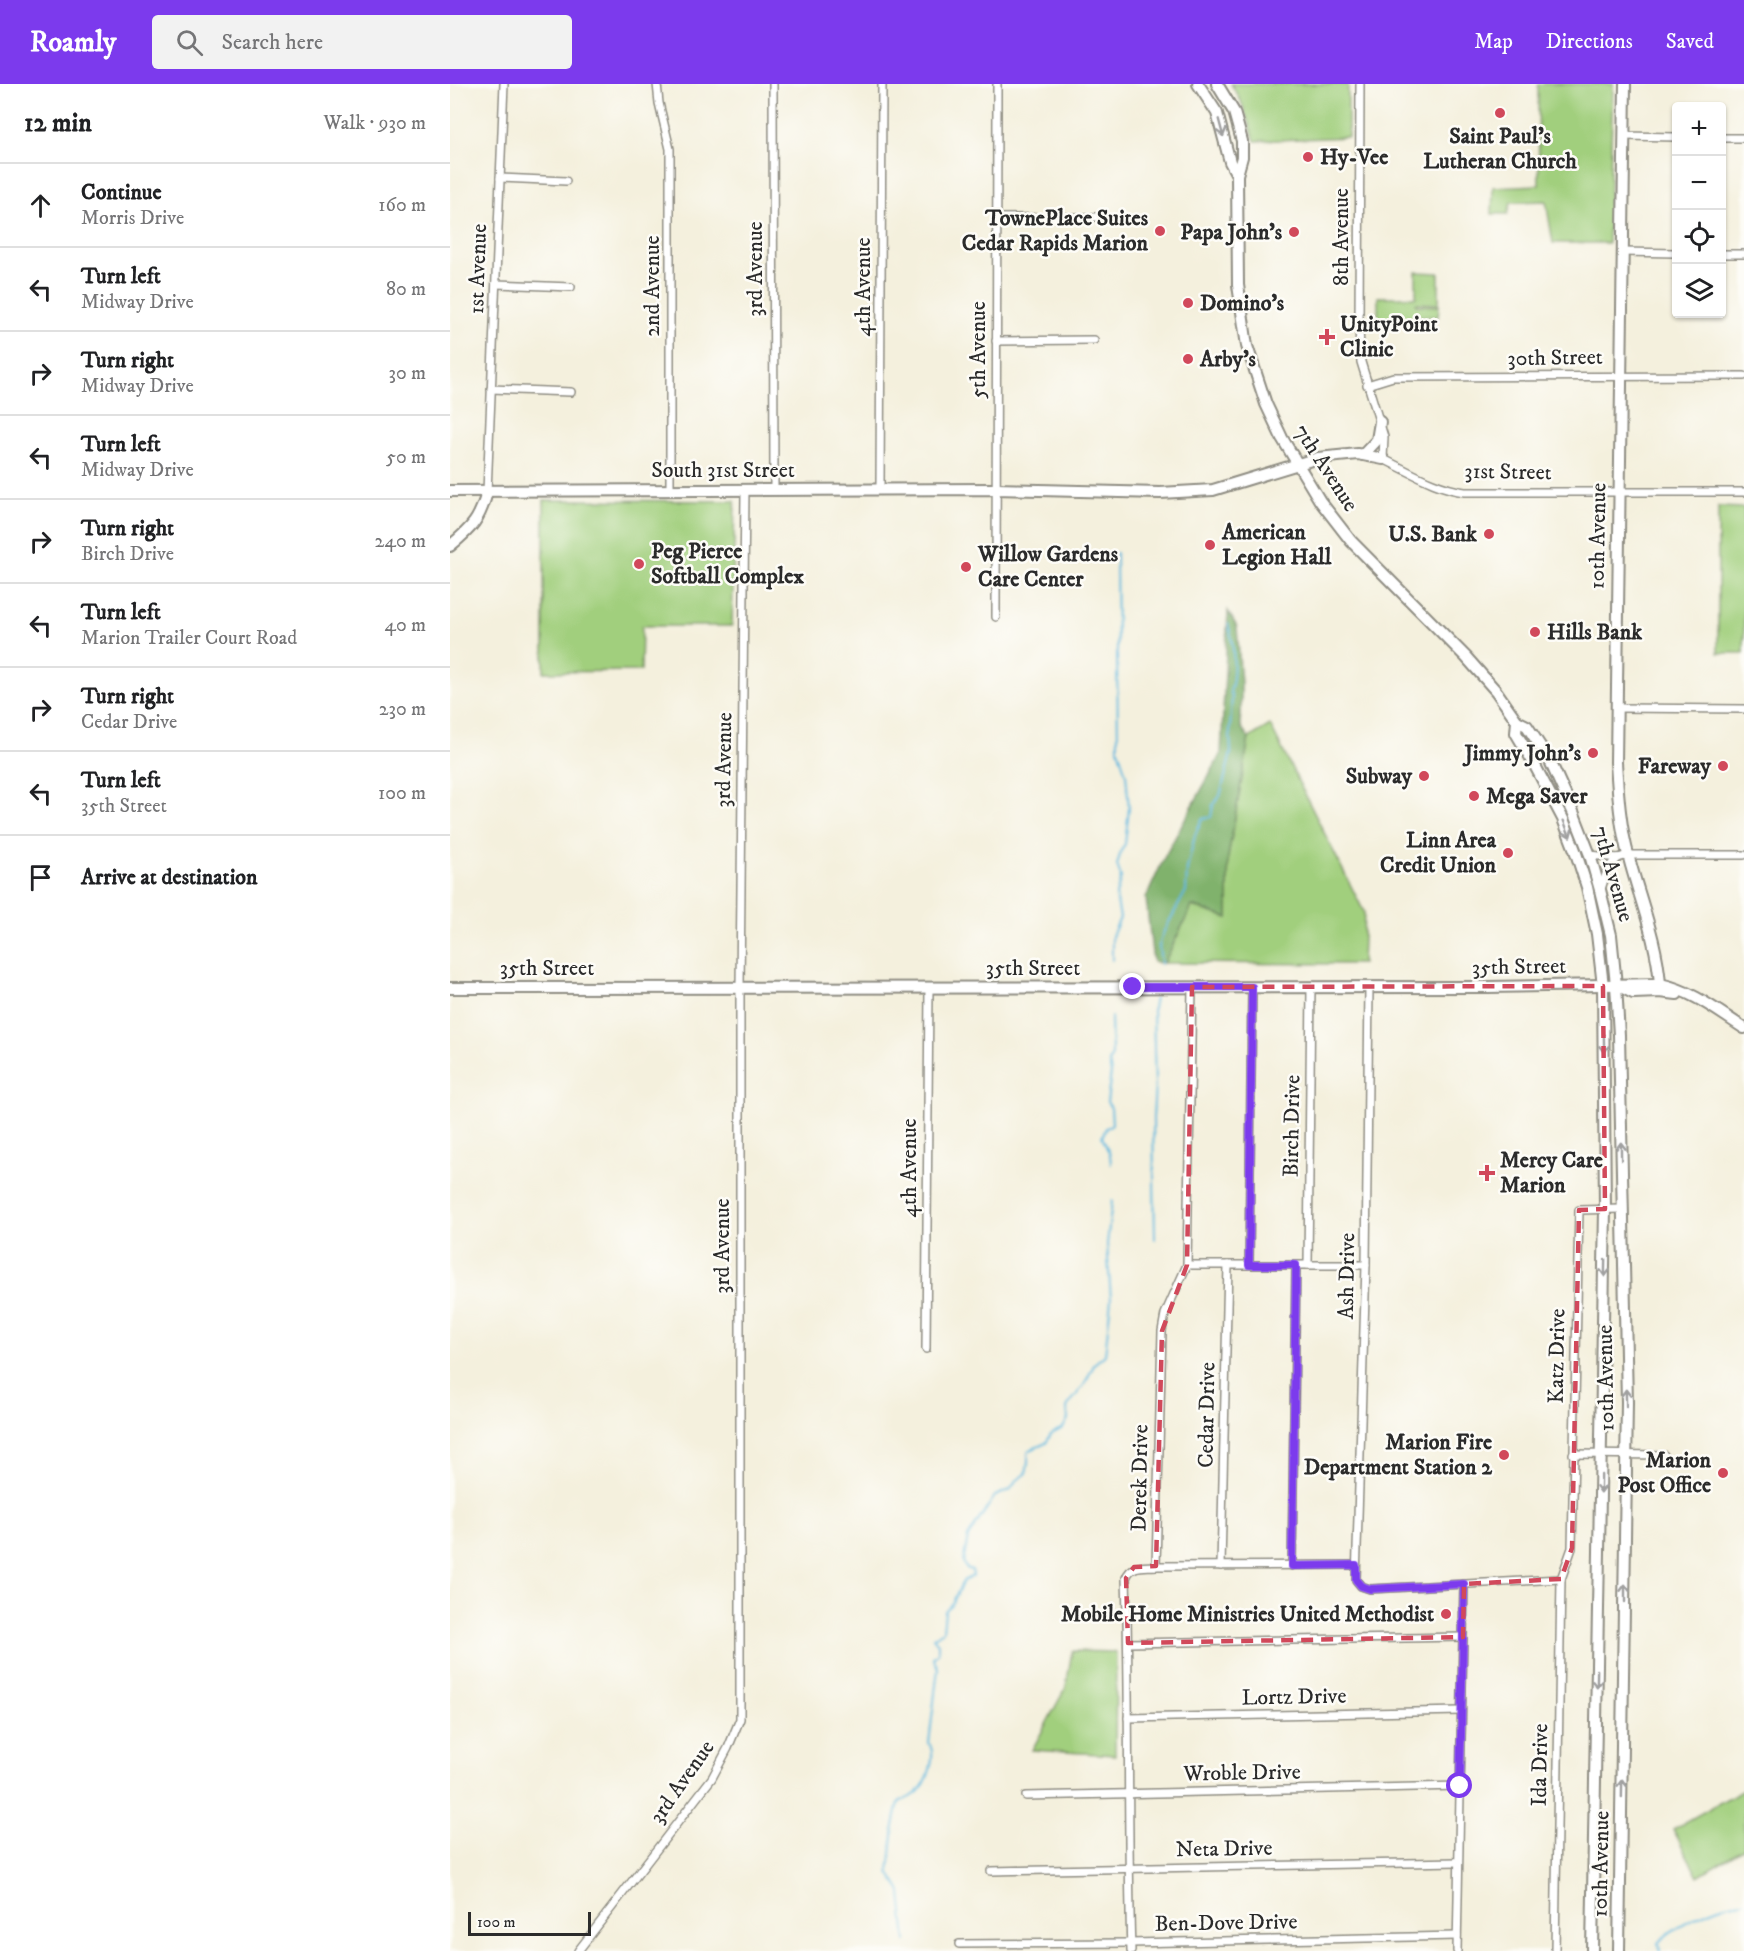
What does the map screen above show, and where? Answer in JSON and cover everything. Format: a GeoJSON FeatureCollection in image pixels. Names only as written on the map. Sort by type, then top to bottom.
{"type":"FeatureCollection","features":[{"type":"Feature","properties":{"kind":"street","name":"1st Avenue"},"geometry":{"type":"LineString","coordinates":[[487,492],[504,84]]}},
{"type":"Feature","properties":{"kind":"street","name":"2nd Avenue"},"geometry":{"type":"LineString","coordinates":[[657,84],[670,149],[669,490]]}},
{"type":"Feature","properties":{"kind":"street","name":"3rd Avenue"},"geometry":{"type":"LineString","coordinates":[[773,84],[774,490]]}},
{"type":"Feature","properties":{"kind":"street","name":"4th Avenue"},"geometry":{"type":"LineString","coordinates":[[880,489],[882,84]]}},
{"type":"Feature","properties":{"kind":"street","name":"5th Avenue"},"geometry":{"type":"LineString","coordinates":[[996,617],[997,84]]}},
{"type":"Feature","properties":{"kind":"street","name":"7th Avenue"},"geometry":{"type":"LineString","coordinates":[[1197,84],[1217,113],[1230,162],[1238,175]]}},
{"type":"Feature","properties":{"kind":"street","name":"7th Avenue"},"geometry":{"type":"LineString","coordinates":[[1217,84],[1234,112],[1242,141],[1242,157],[1238,175],[1237,266],[1241,314],[1247,346],[1266,404],[1282,438],[1320,501],[1351,541],[1466,657],[1496,691],[1517,721],[1527,726],[1550,761],[1564,789],[1590,855],[1611,935],[1616,985]]}},
{"type":"Feature","properties":{"kind":"street","name":"8th Avenue"},"geometry":{"type":"LineString","coordinates":[[1360,84],[1360,362],[1384,437],[1383,459]]}},
{"type":"Feature","properties":{"kind":"street","name":"10th Avenue"},"geometry":{"type":"LineString","coordinates":[[1625,84],[1616,772],[1623,856],[1653,939],[1660,984]]}},
{"type":"Feature","properties":{"kind":"street"},"geometry":{"type":"LineString","coordinates":[[1624,136],[1672,137]]}},
{"type":"Feature","properties":{"kind":"street"},"geometry":{"type":"LineString","coordinates":[[1726,138],[1744,138]]}},
{"type":"Feature","properties":{"kind":"street"},"geometry":{"type":"LineString","coordinates":[[500,178],[566,181]]}},
{"type":"Feature","properties":{"kind":"street"},"geometry":{"type":"LineString","coordinates":[[997,218],[1096,217]]}},
{"type":"Feature","properties":{"kind":"street"},"geometry":{"type":"LineString","coordinates":[[1622,252],[1672,253]]}},
{"type":"Feature","properties":{"kind":"street"},"geometry":{"type":"LineString","coordinates":[[1726,254],[1744,254]]}},
{"type":"Feature","properties":{"kind":"street"},"geometry":{"type":"LineString","coordinates":[[496,284],[571,287]]}},
{"type":"Feature","properties":{"kind":"street"},"geometry":{"type":"LineString","coordinates":[[996,341],[1094,340]]}},
{"type":"Feature","properties":{"kind":"street","name":"30th Street"},"geometry":{"type":"LineString","coordinates":[[1367,385],[1393,377],[1744,375]]}},
{"type":"Feature","properties":{"kind":"street"},"geometry":{"type":"LineString","coordinates":[[491,389],[571,392]]}},
{"type":"Feature","properties":{"kind":"street"},"geometry":{"type":"LineString","coordinates":[[1363,455],[1377,440],[1380,422]]}},
{"type":"Feature","properties":{"kind":"street","name":"31st Street"},"geometry":{"type":"LineString","coordinates":[[996,489],[1111,493],[1213,490],[1318,458],[1363,455],[1383,459],[1429,483],[1450,490],[1466,492],[1744,492]]}},
{"type":"Feature","properties":{"kind":"street","name":"South 31st Street"},"geometry":{"type":"LineString","coordinates":[[450,491],[996,489]]}},
{"type":"Feature","properties":{"kind":"street","name":"3rd Avenue"},"geometry":{"type":"LineString","coordinates":[[578,1951],[712,1778],[740,1719],[740,988],[745,490]]}},
{"type":"Feature","properties":{"kind":"street"},"geometry":{"type":"LineString","coordinates":[[450,546],[479,516],[487,492]]}},
{"type":"Feature","properties":{"kind":"street"},"geometry":{"type":"LineString","coordinates":[[1616,708],[1744,709]]}},
{"type":"Feature","properties":{"kind":"street","name":"7th Avenue"},"geometry":{"type":"LineString","coordinates":[[1517,721],[1516,733],[1563,819],[1575,850],[1587,887],[1597,934],[1603,986]]}},
{"type":"Feature","properties":{"kind":"street"},"geometry":{"type":"LineString","coordinates":[[1590,855],[1744,855]]}},
{"type":"Feature","properties":{"kind":"street"},"geometry":{"type":"LineString","coordinates":[[1600,890],[1608,868],[1623,856]]}},
{"type":"Feature","properties":{"kind":"street","name":"35th Street"},"geometry":{"type":"LineString","coordinates":[[450,988],[1369,987],[1660,984],[1695,995],[1744,1028]]}},
{"type":"Feature","properties":{"kind":"street","name":"10th Avenue"},"geometry":{"type":"LineString","coordinates":[[1616,985],[1619,1035],[1626,1455],[1619,1951]]}},
{"type":"Feature","properties":{"kind":"street","name":"35th Street"},"geometry":{"type":"LineString","coordinates":[[1616,985],[1633,993],[1660,992],[1695,995]]}},
{"type":"Feature","properties":{"kind":"street","name":"10th Avenue"},"geometry":{"type":"LineString","coordinates":[[1592,1951],[1605,1209],[1603,986]]}},
{"type":"Feature","properties":{"kind":"street","name":"Derek Drive"},"geometry":{"type":"LineString","coordinates":[[1156,1566],[1162,1331],[1165,1314],[1186,1265],[1192,987]]}},
{"type":"Feature","properties":{"kind":"street"},"geometry":{"type":"LineString","coordinates":[[1249,1265],[1252,987]]}},
{"type":"Feature","properties":{"kind":"street","name":"Birch Drive"},"geometry":{"type":"LineString","coordinates":[[1308,1265],[1311,987]]}},
{"type":"Feature","properties":{"kind":"street","name":"Ash Drive"},"geometry":{"type":"LineString","coordinates":[[1356,1565],[1366,1266],[1369,987]]}},
{"type":"Feature","properties":{"kind":"street","name":"4th Avenue"},"geometry":{"type":"LineString","coordinates":[[926,1349],[929,988]]}},
{"type":"Feature","properties":{"kind":"street","name":"Katz Drive"},"geometry":{"type":"LineString","coordinates":[[1573,1454],[1579,1210],[1622,1209]]}},
{"type":"Feature","properties":{"kind":"street"},"geometry":{"type":"LineString","coordinates":[[1186,1265],[1366,1266]]}},
{"type":"Feature","properties":{"kind":"street","name":"Cedar Drive"},"geometry":{"type":"LineString","coordinates":[[1221,1566],[1228,1265]]}},
{"type":"Feature","properties":{"kind":"street"},"geometry":{"type":"LineString","coordinates":[[1292,1566],[1296,1265]]}},
{"type":"Feature","properties":{"kind":"street"},"geometry":{"type":"LineString","coordinates":[[1573,1454],[1664,1455]]}},
{"type":"Feature","properties":{"kind":"street","name":"Ida Drive"},"geometry":{"type":"LineString","coordinates":[[1555,1951],[1561,1579],[1572,1548],[1573,1454]]}},
{"type":"Feature","properties":{"kind":"street"},"geometry":{"type":"LineString","coordinates":[[1131,1947],[1128,1869],[1126,1578],[1128,1572],[1134,1567],[1156,1566],[1356,1565],[1356,1580],[1361,1586],[1370,1589],[1561,1579]]}},
{"type":"Feature","properties":{"kind":"street"},"geometry":{"type":"LineString","coordinates":[[1457,1951],[1464,1584]]}},
{"type":"Feature","properties":{"kind":"street"},"geometry":{"type":"LineString","coordinates":[[1128,1643],[1463,1637]]}},
{"type":"Feature","properties":{"kind":"street","name":"Lortz Drive"},"geometry":{"type":"LineString","coordinates":[[1128,1718],[1461,1711]]}},
{"type":"Feature","properties":{"kind":"street","name":"Wroble Drive"},"geometry":{"type":"LineString","coordinates":[[1026,1796],[1460,1786]]}},
{"type":"Feature","properties":{"kind":"street","name":"Neta Drive"},"geometry":{"type":"LineString","coordinates":[[991,1870],[1458,1862]]}},
{"type":"Feature","properties":{"kind":"street","name":"Ben-Dove Drive"},"geometry":{"type":"LineString","coordinates":[[959,1944],[1131,1947],[1457,1936]]}},
{"type":"Feature","properties":{"kind":"highlighted area"},"geometry":{"type":"Polygon","coordinates":[[[1603,986],[1605,1209],[1579,1210],[1572,1548],[1561,1579],[1464,1584],[1463,1637],[1128,1643],[1126,1578],[1134,1567],[1156,1566],[1162,1331],[1187,1265],[1192,987],[1603,986]]]}},
{"type":"Feature","properties":{"kind":"green space"},"geometry":{"type":"Polygon","coordinates":[[[1231,84],[1348,84],[1348,137],[1255,141],[1241,101],[1231,84]]]}},
{"type":"Feature","properties":{"kind":"green space"},"geometry":{"type":"Polygon","coordinates":[[[1538,84],[1613,84],[1608,243],[1553,243],[1546,201],[1511,202],[1508,214],[1492,214],[1493,187],[1539,185],[1538,84]]]}},
{"type":"Feature","properties":{"kind":"green space"},"geometry":{"type":"Polygon","coordinates":[[[1416,272],[1439,273],[1439,304],[1415,303],[1416,305],[1439,306],[1438,317],[1416,316],[1415,321],[1378,321],[1378,297],[1416,297],[1416,272]]]}},
{"type":"Feature","properties":{"kind":"green space","name":"Peg Pierce Softball Complex"},"geometry":{"type":"Polygon","coordinates":[[[544,500],[735,501],[732,626],[642,626],[641,671],[544,672],[544,500]]]}},
{"type":"Feature","properties":{"kind":"green space"},"geometry":{"type":"Polygon","coordinates":[[[1718,507],[1744,508],[1744,653],[1718,653],[1718,507]]]}},
{"type":"Feature","properties":{"kind":"green space"},"geometry":{"type":"Polygon","coordinates":[[[1228,611],[1237,627],[1241,727],[1249,738],[1228,857],[1228,918],[1192,906],[1164,963],[1153,962],[1146,898],[1165,856],[1221,754],[1228,611]]]}},
{"type":"Feature","properties":{"kind":"green space"},"geometry":{"type":"Polygon","coordinates":[[[1270,725],[1364,912],[1362,964],[1164,963],[1192,906],[1228,918],[1228,857],[1249,738],[1270,725]]]}},
{"type":"Feature","properties":{"kind":"green space"},"geometry":{"type":"Polygon","coordinates":[[[1072,1651],[1116,1652],[1115,1755],[1032,1750],[1066,1687],[1072,1651]]]}},
{"type":"Feature","properties":{"kind":"green space"},"geometry":{"type":"Polygon","coordinates":[[[1744,1789],[1744,1848],[1698,1876],[1673,1829],[1744,1789]]]}},
{"type":"Feature","properties":{"kind":"waterway"},"geometry":{"type":"LineString","coordinates":[[1112,960],[1112,936],[1120,918],[1116,895],[1121,877],[1117,865],[1125,844],[1129,808],[1126,774],[1118,749],[1116,553]]}},
{"type":"Feature","properties":{"kind":"waterway"},"geometry":{"type":"LineString","coordinates":[[1161,964],[1159,946],[1164,931],[1186,891],[1187,869],[1195,835],[1202,819],[1211,817],[1213,805],[1220,796],[1231,753],[1232,697],[1230,692],[1234,658],[1228,624]]}},
{"type":"Feature","properties":{"kind":"waterway"},"geometry":{"type":"LineString","coordinates":[[1155,998],[1153,1008],[1155,1084],[1153,1118],[1155,1239]]}},
{"type":"Feature","properties":{"kind":"waterway"},"geometry":{"type":"LineString","coordinates":[[1111,1017],[1112,1055],[1109,1062],[1111,1073],[1107,1102],[1111,1108],[1112,1124],[1106,1128],[1102,1137],[1110,1155],[1111,1164]]}},
{"type":"Feature","properties":{"kind":"waterway"},"geometry":{"type":"LineString","coordinates":[[906,1941],[901,1892],[889,1872],[899,1802],[921,1789],[932,1762],[929,1743],[938,1668],[933,1657],[938,1653],[938,1644],[933,1638],[943,1631],[945,1611],[953,1602],[963,1581],[973,1576],[972,1570],[966,1568],[963,1563],[968,1537],[995,1496],[1010,1490],[1016,1481],[1026,1474],[1028,1451],[1046,1443],[1051,1434],[1063,1428],[1068,1419],[1067,1407],[1084,1385],[1095,1363],[1105,1355],[1111,1299],[1107,1244],[1112,1201]]}},
{"type":"Feature","properties":{"kind":"waterway"},"geometry":{"type":"LineString","coordinates":[[1660,1951],[1658,1943],[1689,1921],[1717,1907],[1744,1902]]}},
{"type":"Feature","properties":{"kind":"place","name":"Saint Paul's Lutheran Church"},"geometry":{"type":"Point","coordinates":[1500,113]}},
{"type":"Feature","properties":{"kind":"place","name":"Hy-Vee"},"geometry":{"type":"Point","coordinates":[1308,157]}},
{"type":"Feature","properties":{"kind":"place","name":"TownePlace Suites Cedar Rapids Marion"},"geometry":{"type":"Point","coordinates":[1160,231]}},
{"type":"Feature","properties":{"kind":"place","name":"Papa John's"},"geometry":{"type":"Point","coordinates":[1294,232]}},
{"type":"Feature","properties":{"kind":"place","name":"Domino's"},"geometry":{"type":"Point","coordinates":[1188,303]}},
{"type":"Feature","properties":{"kind":"place","name":"UnityPoint Clinic"},"geometry":{"type":"Point","coordinates":[1327,337]}},
{"type":"Feature","properties":{"kind":"place","name":"Arby's"},"geometry":{"type":"Point","coordinates":[1188,359]}},
{"type":"Feature","properties":{"kind":"place","name":"U.S. Bank"},"geometry":{"type":"Point","coordinates":[1489,534]}},
{"type":"Feature","properties":{"kind":"place","name":"American Legion Hall"},"geometry":{"type":"Point","coordinates":[1210,545]}},
{"type":"Feature","properties":{"kind":"place","name":"Peg Pierce Softball Complex"},"geometry":{"type":"Point","coordinates":[639,564]}},
{"type":"Feature","properties":{"kind":"place","name":"Willow Gardens Care Center"},"geometry":{"type":"Point","coordinates":[966,567]}},
{"type":"Feature","properties":{"kind":"place","name":"Hills Bank"},"geometry":{"type":"Point","coordinates":[1535,632]}},
{"type":"Feature","properties":{"kind":"place","name":"Jimmy John's"},"geometry":{"type":"Point","coordinates":[1593,753]}},
{"type":"Feature","properties":{"kind":"place","name":"Fareway"},"geometry":{"type":"Point","coordinates":[1723,766]}},
{"type":"Feature","properties":{"kind":"place","name":"Subway"},"geometry":{"type":"Point","coordinates":[1424,776]}},
{"type":"Feature","properties":{"kind":"place","name":"Mega Saver"},"geometry":{"type":"Point","coordinates":[1474,796]}},
{"type":"Feature","properties":{"kind":"place","name":"Linn Area Credit Union"},"geometry":{"type":"Point","coordinates":[1508,853]}},
{"type":"Feature","properties":{"kind":"place","name":"Mercy Care Marion"},"geometry":{"type":"Point","coordinates":[1487,1173]}},
{"type":"Feature","properties":{"kind":"place","name":"Marion Fire Department Station 2"},"geometry":{"type":"Point","coordinates":[1504,1455]}},
{"type":"Feature","properties":{"kind":"place","name":"Marion Post Office"},"geometry":{"type":"Point","coordinates":[1723,1473]}},
{"type":"Feature","properties":{"kind":"place","name":"Mobile Home Ministries United Methodist"},"geometry":{"type":"Point","coordinates":[1446,1614]}},
{"type":"Feature","properties":{"kind":"route"},"geometry":{"type":"LineString","coordinates":[[1133,987],[1252,987],[1249,1265],[1296,1265],[1292,1566],[1356,1565],[1356,1580],[1361,1586],[1370,1589],[1464,1584],[1460,1786]]}}]}
